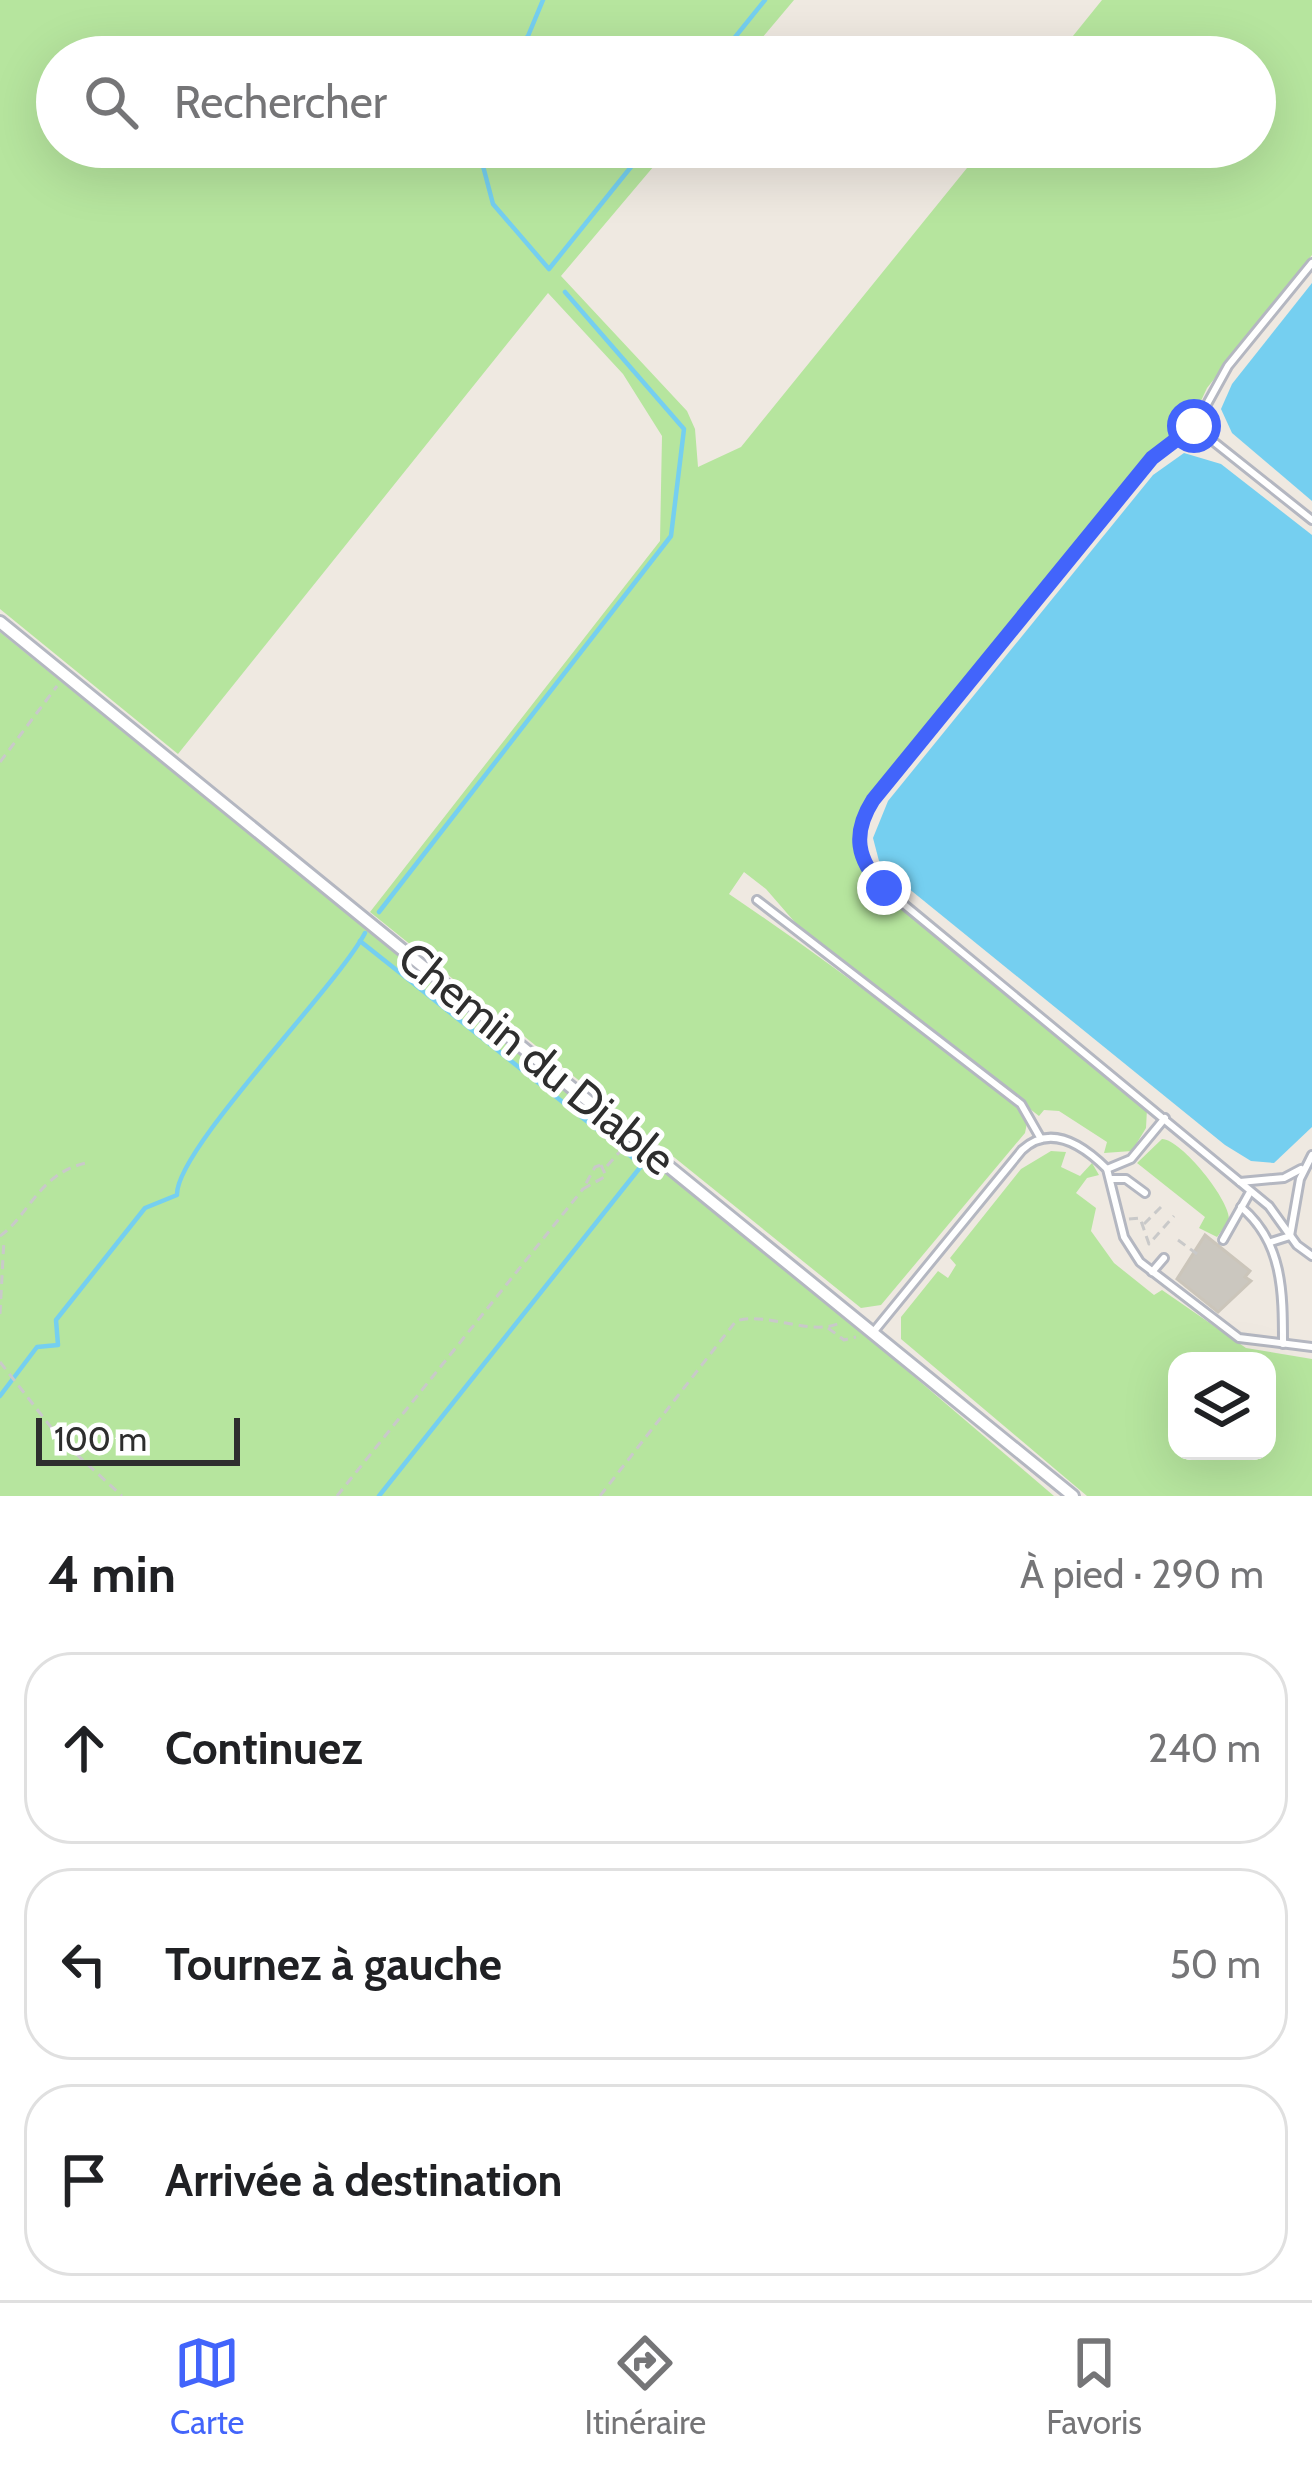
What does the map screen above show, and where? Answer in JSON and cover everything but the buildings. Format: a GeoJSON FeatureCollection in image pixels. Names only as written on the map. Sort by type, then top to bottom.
{"type":"FeatureCollection","features":[{"type":"Feature","properties":{"kind":"street","name":"Chemin du Diable"},"geometry":{"type":"LineString","coordinates":[[0,622],[1073,1496]]}},
{"type":"Feature","properties":{"kind":"lane"},"geometry":{"type":"LineString","coordinates":[[1312,263],[1228,366],[1194,426],[1152,458],[873,800],[858,834],[865,866],[884,888],[1251,1191],[1312,1256]]}},
{"type":"Feature","properties":{"kind":"lane"},"geometry":{"type":"LineString","coordinates":[[1194,426],[1312,520]]}},
{"type":"Feature","properties":{"kind":"lane"},"geometry":{"type":"LineString","coordinates":[[757,900],[1021,1104],[1041,1139]]}},
{"type":"Feature","properties":{"kind":"lane"},"geometry":{"type":"LineString","coordinates":[[1107,1168],[1131,1159],[1165,1118]]}},
{"type":"Feature","properties":{"kind":"lane"},"geometry":{"type":"LineString","coordinates":[[872,1328],[1022,1150],[1041,1139],[1070,1141],[1107,1168],[1124,1237],[1152,1272],[1227,1331],[1256,1343],[1312,1347]]}},
{"type":"Feature","properties":{"kind":"lane"},"geometry":{"type":"LineString","coordinates":[[1290,1236],[1304,1167],[1312,1156]]}},
{"type":"Feature","properties":{"kind":"lane"},"geometry":{"type":"LineString","coordinates":[[1240,1182],[1284,1178],[1304,1167]]}},
{"type":"Feature","properties":{"kind":"lane"},"geometry":{"type":"LineString","coordinates":[[1112,1179],[1126,1179],[1145,1192]]}},
{"type":"Feature","properties":{"kind":"lane"},"geometry":{"type":"LineString","coordinates":[[1222,1240],[1251,1191]]}},
{"type":"Feature","properties":{"kind":"lane"},"geometry":{"type":"LineString","coordinates":[[1241,1207],[1262,1225],[1271,1242],[1283,1302],[1283,1344]]}},
{"type":"Feature","properties":{"kind":"lane"},"geometry":{"type":"LineString","coordinates":[[1271,1242],[1290,1236]]}},
{"type":"Feature","properties":{"kind":"lane"},"geometry":{"type":"LineString","coordinates":[[1152,1272],[1164,1258]]}},
{"type":"Feature","properties":{"kind":"path"},"geometry":{"type":"LineString","coordinates":[[0,762],[66,675]]}},
{"type":"Feature","properties":{"kind":"path"},"geometry":{"type":"LineString","coordinates":[[583,1190],[606,1176],[606,1167],[633,1136]]}},
{"type":"Feature","properties":{"kind":"path"},"geometry":{"type":"LineString","coordinates":[[0,1314],[2,1237],[32,1195],[68,1168],[86,1163]]}},
{"type":"Feature","properties":{"kind":"path"},"geometry":{"type":"LineString","coordinates":[[338,1496],[583,1190],[596,1167],[606,1167]]}},
{"type":"Feature","properties":{"kind":"path"},"geometry":{"type":"LineString","coordinates":[[1142,1224],[1162,1206]]}},
{"type":"Feature","properties":{"kind":"path"},"geometry":{"type":"LineString","coordinates":[[1135,1219],[1142,1224],[1149,1244],[1174,1216]]}},
{"type":"Feature","properties":{"kind":"path"},"geometry":{"type":"LineString","coordinates":[[1178,1240],[1197,1254]]}},
{"type":"Feature","properties":{"kind":"path"},"geometry":{"type":"LineString","coordinates":[[827,1327],[842,1322],[850,1311]]}},
{"type":"Feature","properties":{"kind":"path"},"geometry":{"type":"LineString","coordinates":[[600,1496],[736,1321],[796,1321],[827,1327],[844,1340],[872,1328]]}},
{"type":"Feature","properties":{"kind":"path"},"geometry":{"type":"LineString","coordinates":[[0,1363],[62,1440],[122,1496]]}},
{"type":"Feature","properties":{"kind":"green space"},"geometry":{"type":"Polygon","coordinates":[[[0,0],[794,0],[764,36],[36,36],[36,168],[652,168],[561,276],[687,411],[695,429],[698,467],[741,447],[967,168],[1276,168],[1276,36],[1073,36],[1102,0],[1312,0],[1312,255],[1207,388],[1192,420],[1155,449],[866,802],[855,837],[859,859],[880,889],[1147,1109],[1146,1128],[1132,1151],[1104,1153],[1107,1142],[1059,1111],[1044,1110],[1039,1116],[799,927],[744,872],[729,894],[947,1052],[1018,1108],[1027,1123],[1025,1133],[881,1305],[861,1308],[370,912],[660,541],[662,436],[623,374],[548,293],[178,754],[0,609],[0,0]]]}},
{"type":"Feature","properties":{"kind":"green space"},"geometry":{"type":"Polygon","coordinates":[[[0,632],[835,1309],[1054,1496],[0,1496],[0,632]]]}},
{"type":"Feature","properties":{"kind":"green space"},"geometry":{"type":"Polygon","coordinates":[[[1162,1139],[1192,1160],[1222,1200],[1229,1221],[1217,1237],[1199,1228],[1205,1217],[1137,1163],[1162,1139]]]}},
{"type":"Feature","properties":{"kind":"green space"},"geometry":{"type":"Polygon","coordinates":[[[1051,1151],[1066,1152],[1061,1167],[1080,1176],[1092,1163],[1099,1175],[1087,1178],[1076,1193],[1096,1208],[1091,1231],[1114,1263],[1154,1295],[1162,1290],[1246,1348],[1270,1352],[1168,1352],[1168,1460],[1276,1460],[1276,1353],[1312,1359],[1312,1496],[1087,1496],[901,1339],[901,1317],[938,1271],[948,1278],[956,1265],[950,1258],[1021,1169],[1051,1151]]]}},
{"type":"Feature","properties":{"kind":"water"},"geometry":{"type":"Polygon","coordinates":[[[1312,283],[1312,501],[1232,433],[1221,409],[1232,384],[1312,283]]]}},
{"type":"Feature","properties":{"kind":"water"},"geometry":{"type":"Polygon","coordinates":[[[1184,453],[1221,464],[1312,535],[1312,1127],[1274,1163],[1251,1161],[1225,1145],[892,875],[879,861],[873,838],[888,801],[1153,475],[1184,453]]]}},
{"type":"Feature","properties":{"kind":"waterway"},"geometry":{"type":"LineString","coordinates":[[528,36],[543,0]]}},
{"type":"Feature","properties":{"kind":"waterway"},"geometry":{"type":"LineString","coordinates":[[736,36],[765,0]]}},
{"type":"Feature","properties":{"kind":"waterway"},"geometry":{"type":"LineString","coordinates":[[484,168],[493,204],[549,269],[630,168]]}},
{"type":"Feature","properties":{"kind":"waterway"},"geometry":{"type":"LineString","coordinates":[[379,912],[671,536],[684,429],[565,292]]}},
{"type":"Feature","properties":{"kind":"waterway"},"geometry":{"type":"LineString","coordinates":[[0,1396],[37,1347],[58,1345],[56,1320],[145,1208],[177,1195],[183,1173],[201,1143],[365,933]]}},
{"type":"Feature","properties":{"kind":"waterway"},"geometry":{"type":"LineString","coordinates":[[360,941],[642,1165],[379,1496]]}},
{"type":"Feature","properties":{"kind":"route"},"geometry":{"type":"LineString","coordinates":[[884,888],[865,866],[858,844],[863,815],[873,800],[1152,458],[1194,426]]}}]}
